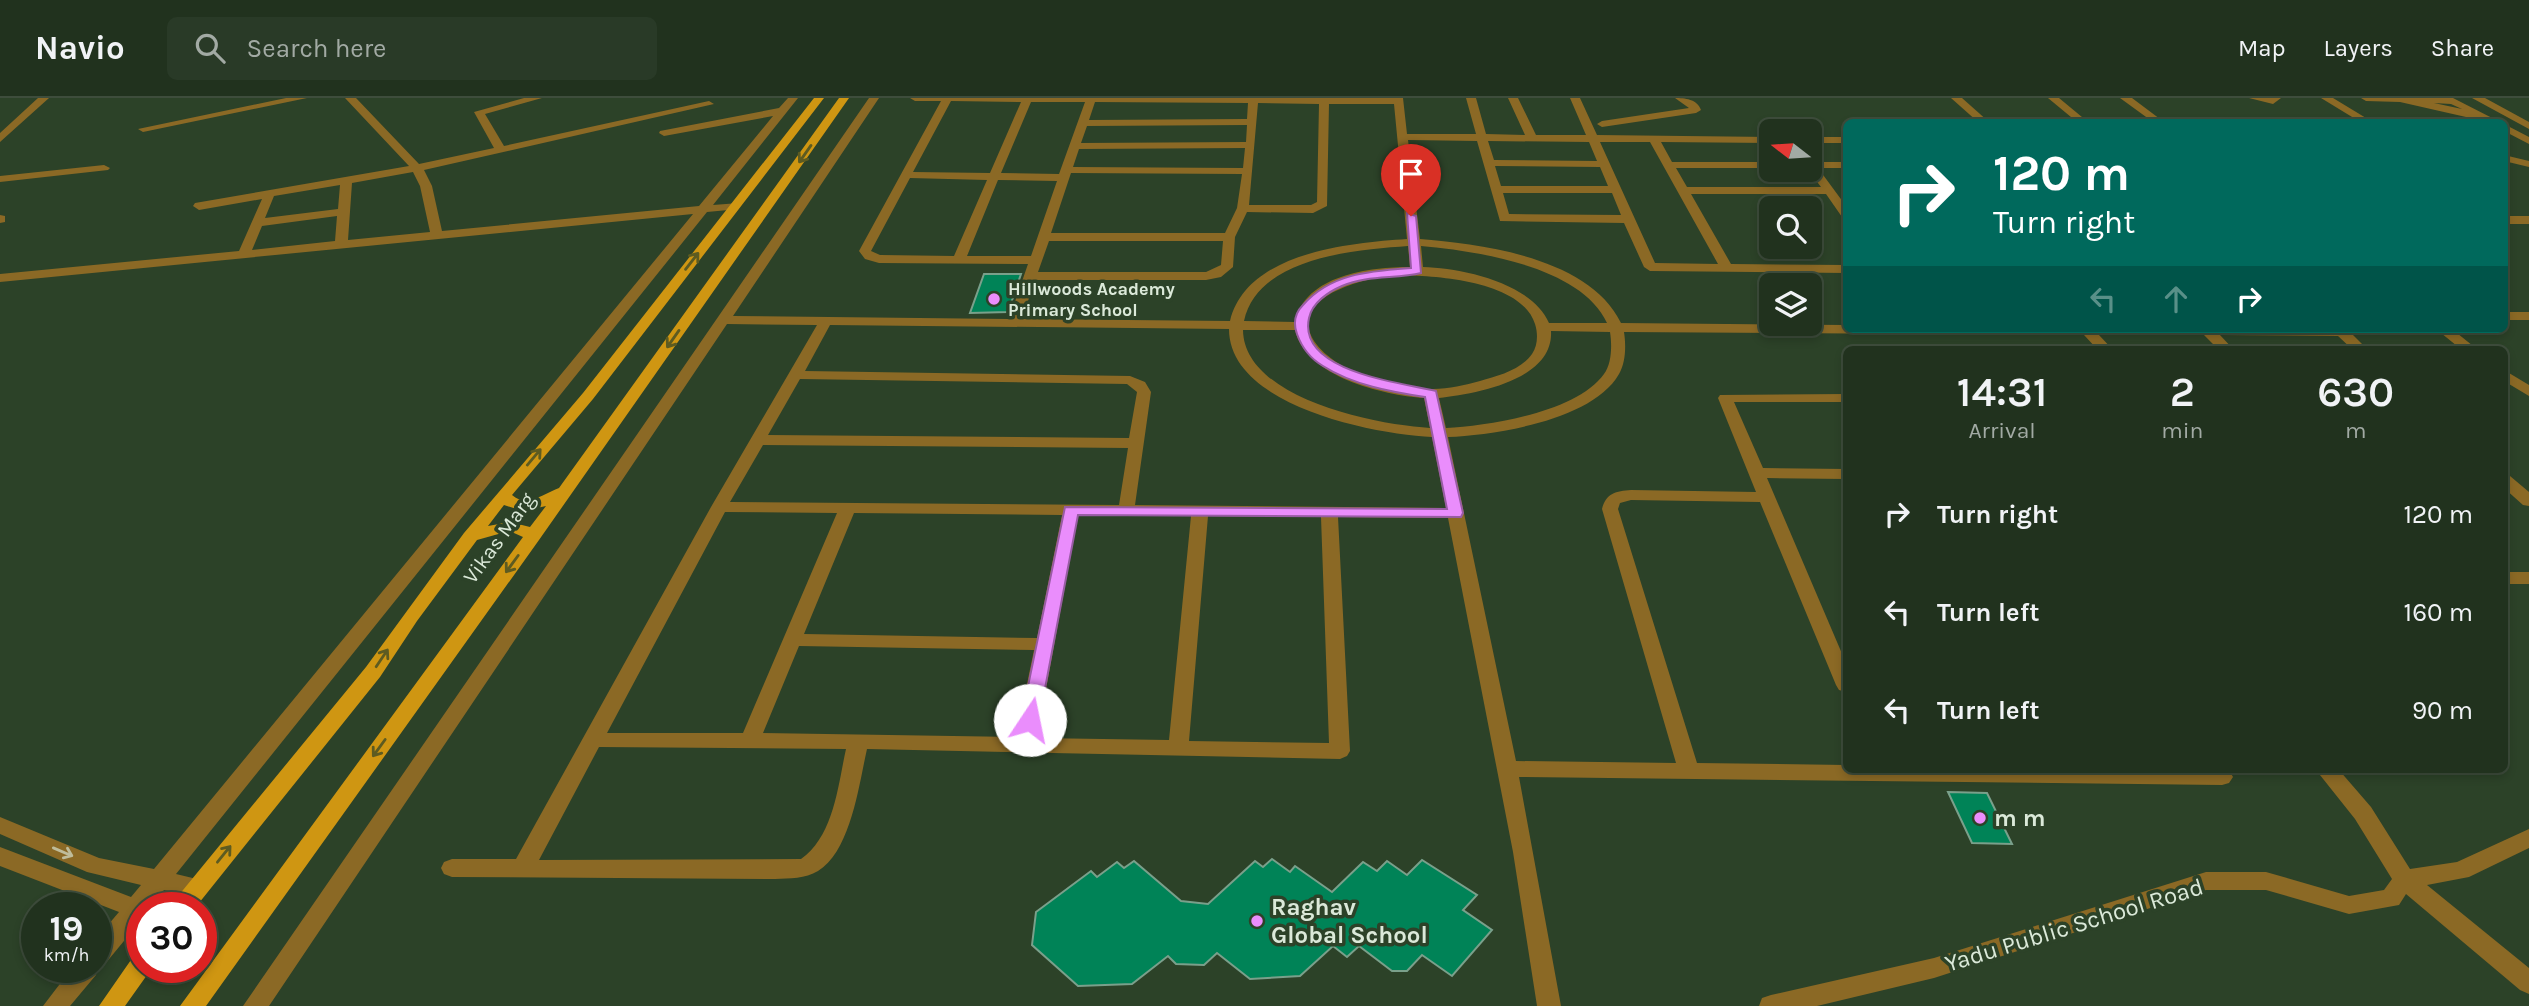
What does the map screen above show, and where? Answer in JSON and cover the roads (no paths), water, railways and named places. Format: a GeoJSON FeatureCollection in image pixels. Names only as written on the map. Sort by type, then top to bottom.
{"type":"FeatureCollection","features":[{"type":"Feature","properties":{"kind":"main road","name":"Vikas Marg"},"geometry":{"type":"LineString","coordinates":[[194,892],[373,672],[470,537],[587,396],[819,98]]}},
{"type":"Feature","properties":{"kind":"main road","name":"Vikas Marg"},"geometry":{"type":"LineString","coordinates":[[192,1006],[533,536],[844,98]]}},
{"type":"Feature","properties":{"kind":"main road"},"geometry":{"type":"LineString","coordinates":[[503,495],[512,504],[528,506],[565,491]]}},
{"type":"Feature","properties":{"kind":"main road"},"geometry":{"type":"LineString","coordinates":[[470,537],[505,527],[520,527],[533,536]]}},
{"type":"Feature","properties":{"kind":"main road"},"geometry":{"type":"LineString","coordinates":[[111,1006],[128,983]]}},
{"type":"Feature","properties":{"kind":"street"},"geometry":{"type":"LineString","coordinates":[[0,139],[44,98]]}},
{"type":"Feature","properties":{"kind":"street"},"geometry":{"type":"LineString","coordinates":[[143,129],[302,98]]}},
{"type":"Feature","properties":{"kind":"street"},"geometry":{"type":"LineString","coordinates":[[350,98],[416,169],[426,186],[438,237]]}},
{"type":"Feature","properties":{"kind":"street"},"geometry":{"type":"LineString","coordinates":[[500,149],[479,112],[537,98]]}},
{"type":"Feature","properties":{"kind":"street"},"geometry":{"type":"LineString","coordinates":[[255,1006],[874,98]]}},
{"type":"Feature","properties":{"kind":"street"},"geometry":{"type":"LineString","coordinates":[[915,98],[1398,100],[1417,271]]}},
{"type":"Feature","properties":{"kind":"street"},"geometry":{"type":"LineString","coordinates":[[1471,98],[1504,218],[1629,219]]}},
{"type":"Feature","properties":{"kind":"street"},"geometry":{"type":"LineString","coordinates":[[1513,98],[1532,138]]}},
{"type":"Feature","properties":{"kind":"street"},"geometry":{"type":"LineString","coordinates":[[1575,98],[1650,267],[1843,269]]}},
{"type":"Feature","properties":{"kind":"street"},"geometry":{"type":"LineString","coordinates":[[1602,124],[1696,110],[1680,98]]}},
{"type":"Feature","properties":{"kind":"street"},"geometry":{"type":"LineString","coordinates":[[1956,98],[1980,119]]}},
{"type":"Feature","properties":{"kind":"street"},"geometry":{"type":"LineString","coordinates":[[2053,98],[2079,119]]}},
{"type":"Feature","properties":{"kind":"street"},"geometry":{"type":"LineString","coordinates":[[2125,98],[2155,119]]}},
{"type":"Feature","properties":{"kind":"street"},"geometry":{"type":"LineString","coordinates":[[2254,98],[2273,101],[2276,98]]}},
{"type":"Feature","properties":{"kind":"street"},"geometry":{"type":"LineString","coordinates":[[2326,98],[2361,118]]}},
{"type":"Feature","properties":{"kind":"street"},"geometry":{"type":"LineString","coordinates":[[2366,98],[2448,100],[2489,119]]}},
{"type":"Feature","properties":{"kind":"street"},"geometry":{"type":"LineString","coordinates":[[2477,98],[2529,126]]}},
{"type":"Feature","properties":{"kind":"street"},"geometry":{"type":"LineString","coordinates":[[947,99],[865,251],[869,256],[879,258],[1035,260]]}},
{"type":"Feature","properties":{"kind":"street"},"geometry":{"type":"LineString","coordinates":[[959,259],[1027,99]]}},
{"type":"Feature","properties":{"kind":"street"},"geometry":{"type":"LineString","coordinates":[[1014,323],[1091,99]]}},
{"type":"Feature","properties":{"kind":"street"},"geometry":{"type":"LineString","coordinates":[[1030,276],[1216,274],[1227,267],[1229,237],[1242,208],[1248,171],[1253,100]]}},
{"type":"Feature","properties":{"kind":"street"},"geometry":{"type":"LineString","coordinates":[[1242,208],[1313,209],[1323,203],[1324,101]]}},
{"type":"Feature","properties":{"kind":"street"},"geometry":{"type":"LineString","coordinates":[[199,206],[416,169],[709,104]]}},
{"type":"Feature","properties":{"kind":"street"},"geometry":{"type":"LineString","coordinates":[[664,133],[787,104]]}},
{"type":"Feature","properties":{"kind":"street"},"geometry":{"type":"LineString","coordinates":[[150,892],[787,104]]}},
{"type":"Feature","properties":{"kind":"street"},"geometry":{"type":"LineString","coordinates":[[14,115],[27,113]]}},
{"type":"Feature","properties":{"kind":"street"},"geometry":{"type":"LineString","coordinates":[[1083,123],[1252,122]]}},
{"type":"Feature","properties":{"kind":"street"},"geometry":{"type":"LineString","coordinates":[[2508,132],[2529,141]]}},
{"type":"Feature","properties":{"kind":"street"},"geometry":{"type":"LineString","coordinates":[[1402,137],[1759,140]]}},
{"type":"Feature","properties":{"kind":"street"},"geometry":{"type":"LineString","coordinates":[[1654,139],[1727,268]]}},
{"type":"Feature","properties":{"kind":"street"},"geometry":{"type":"LineString","coordinates":[[1822,140],[1843,140]]}},
{"type":"Feature","properties":{"kind":"street"},"geometry":{"type":"LineString","coordinates":[[1075,146],[1251,145]]}},
{"type":"Feature","properties":{"kind":"street"},"geometry":{"type":"LineString","coordinates":[[2508,159],[2529,164]]}},
{"type":"Feature","properties":{"kind":"street"},"geometry":{"type":"LineString","coordinates":[[1489,163],[1604,164]]}},
{"type":"Feature","properties":{"kind":"street"},"geometry":{"type":"LineString","coordinates":[[1668,164],[1759,165]]}},
{"type":"Feature","properties":{"kind":"street"},"geometry":{"type":"LineString","coordinates":[[1843,165],[1810,165],[1843,210]]}},
{"type":"Feature","properties":{"kind":"street"},"geometry":{"type":"LineString","coordinates":[[0,179],[104,168]]}},
{"type":"Feature","properties":{"kind":"street"},"geometry":{"type":"LineString","coordinates":[[906,175],[1248,171]]}},
{"type":"Feature","properties":{"kind":"street"},"geometry":{"type":"LineString","coordinates":[[341,245],[346,181]]}},
{"type":"Feature","properties":{"kind":"street"},"geometry":{"type":"LineString","coordinates":[[1496,189],[1616,190]]}},
{"type":"Feature","properties":{"kind":"street"},"geometry":{"type":"LineString","coordinates":[[1683,190],[1829,191]]}},
{"type":"Feature","properties":{"kind":"street"},"geometry":{"type":"LineString","coordinates":[[243,255],[270,193]]}},
{"type":"Feature","properties":{"kind":"street"},"geometry":{"type":"LineString","coordinates":[[0,278],[735,206]]}},
{"type":"Feature","properties":{"kind":"street"},"geometry":{"type":"LineString","coordinates":[[258,223],[344,212]]}},
{"type":"Feature","properties":{"kind":"street"},"geometry":{"type":"LineString","coordinates":[[2508,220],[2529,220]]}},
{"type":"Feature","properties":{"kind":"street"},"geometry":{"type":"LineString","coordinates":[[2508,229],[2529,229]]}},
{"type":"Feature","properties":{"kind":"street"},"geometry":{"type":"LineString","coordinates":[[1044,237],[1229,237]]}},
{"type":"Feature","properties":{"kind":"street"},"geometry":{"type":"LineString","coordinates":[[1414,242],[1467,246],[1524,259],[1572,280],[1606,308],[1617,328],[1618,347],[1613,373],[1581,402],[1526,423],[1439,433],[1382,427],[1315,409],[1269,384],[1242,355],[1235,325],[1246,297],[1273,274],[1324,254],[1360,246],[1414,242]]}},
{"type":"Feature","properties":{"kind":"street"},"geometry":{"type":"LineString","coordinates":[[1417,271],[1450,273],[1505,289],[1530,307],[1545,327],[1541,352],[1523,370],[1496,382],[1431,394],[1396,389],[1345,373],[1325,362],[1308,346],[1301,326],[1304,311],[1318,295],[1338,284],[1364,275],[1417,271]]}},
{"type":"Feature","properties":{"kind":"street"},"geometry":{"type":"LineString","coordinates":[[2508,316],[2529,316]]}},
{"type":"Feature","properties":{"kind":"street"},"geometry":{"type":"LineString","coordinates":[[722,320],[1301,326]]}},
{"type":"Feature","properties":{"kind":"street"},"geometry":{"type":"LineString","coordinates":[[524,866],[719,507],[760,440],[826,321]]}},
{"type":"Feature","properties":{"kind":"street"},"geometry":{"type":"LineString","coordinates":[[1545,327],[1843,329]]}},
{"type":"Feature","properties":{"kind":"street"},"geometry":{"type":"LineString","coordinates":[[2090,333],[2102,346]]}},
{"type":"Feature","properties":{"kind":"street"},"geometry":{"type":"LineString","coordinates":[[2210,333],[2223,346]]}},
{"type":"Feature","properties":{"kind":"street"},"geometry":{"type":"LineString","coordinates":[[2342,333],[2357,346]]}},
{"type":"Feature","properties":{"kind":"street"},"geometry":{"type":"LineString","coordinates":[[2448,333],[2466,346]]}},
{"type":"Feature","properties":{"kind":"street"},"geometry":{"type":"LineString","coordinates":[[796,375],[1130,380],[1140,385],[1144,392],[1126,511]]}},
{"type":"Feature","properties":{"kind":"street"},"geometry":{"type":"LineString","coordinates":[[2508,377],[2529,392]]}},
{"type":"Feature","properties":{"kind":"street"},"geometry":{"type":"LineString","coordinates":[[1431,394],[1524,852],[1549,1006]]}},
{"type":"Feature","properties":{"kind":"street"},"geometry":{"type":"LineString","coordinates":[[1843,398],[1725,398],[1767,497],[1839,649],[1843,670]]}},
{"type":"Feature","properties":{"kind":"street"},"geometry":{"type":"LineString","coordinates":[[760,440],[1138,443]]}},
{"type":"Feature","properties":{"kind":"street"},"geometry":{"type":"LineString","coordinates":[[1757,473],[1843,474]]}},
{"type":"Feature","properties":{"kind":"street"},"geometry":{"type":"LineString","coordinates":[[2508,483],[2529,501]]}},
{"type":"Feature","properties":{"kind":"street"},"geometry":{"type":"LineString","coordinates":[[1689,772],[1610,509],[1612,501],[1619,496],[1630,495],[1767,497]]}},
{"type":"Feature","properties":{"kind":"street"},"geometry":{"type":"LineString","coordinates":[[719,507],[1455,513]]}},
{"type":"Feature","properties":{"kind":"street"},"geometry":{"type":"LineString","coordinates":[[750,740],[848,508]]}},
{"type":"Feature","properties":{"kind":"street"},"geometry":{"type":"LineString","coordinates":[[1025,746],[1071,510]]}},
{"type":"Feature","properties":{"kind":"street"},"geometry":{"type":"LineString","coordinates":[[1178,748],[1200,511]]}},
{"type":"Feature","properties":{"kind":"street"},"geometry":{"type":"LineString","coordinates":[[593,740],[750,740],[1340,751],[1329,512]]}},
{"type":"Feature","properties":{"kind":"street"},"geometry":{"type":"LineString","coordinates":[[2508,578],[2529,578]]}},
{"type":"Feature","properties":{"kind":"street"},"geometry":{"type":"LineString","coordinates":[[792,640],[1046,645]]}},
{"type":"Feature","properties":{"kind":"street"},"geometry":{"type":"LineString","coordinates":[[452,868],[524,866],[775,870],[809,866],[824,853],[834,834],[858,744]]}},
{"type":"Feature","properties":{"kind":"street"},"geometry":{"type":"LineString","coordinates":[[1507,769],[1843,772]]}},
{"type":"Feature","properties":{"kind":"street"},"geometry":{"type":"LineString","coordinates":[[1951,773],[2222,777],[2220,773]]}},
{"type":"Feature","properties":{"kind":"street"},"geometry":{"type":"LineString","coordinates":[[2330,773],[2363,813],[2404,879],[2529,983]]}},
{"type":"Feature","properties":{"kind":"street"},"geometry":{"type":"LineString","coordinates":[[0,825],[95,866],[197,888]]}},
{"type":"Feature","properties":{"kind":"street"},"geometry":{"type":"LineString","coordinates":[[2404,879],[2461,871],[2529,838]]}},
{"type":"Feature","properties":{"kind":"street"},"geometry":{"type":"LineString","coordinates":[[0,856],[126,904]]}},
{"type":"Feature","properties":{"kind":"street","name":"Yadu Public School Road"},"geometry":{"type":"LineString","coordinates":[[1770,1006],[1934,968],[2206,881],[2266,881],[2349,905],[2391,898],[2404,879]]}},
{"type":"Feature","properties":{"kind":"street"},"geometry":{"type":"LineString","coordinates":[[112,939],[126,924]]}},
{"type":"Feature","properties":{"kind":"street"},"geometry":{"type":"LineString","coordinates":[[55,1006],[74,983]]}},
{"type":"Feature","properties":{"kind":"place","name":"Hillwoods Academy Primary School"},"geometry":{"type":"Point","coordinates":[994,299]}},
{"type":"Feature","properties":{"kind":"place","name":"m m"},"geometry":{"type":"Point","coordinates":[1980,818]}},
{"type":"Feature","properties":{"kind":"place","name":"Raghav Global School"},"geometry":{"type":"Point","coordinates":[1257,921]}}]}
